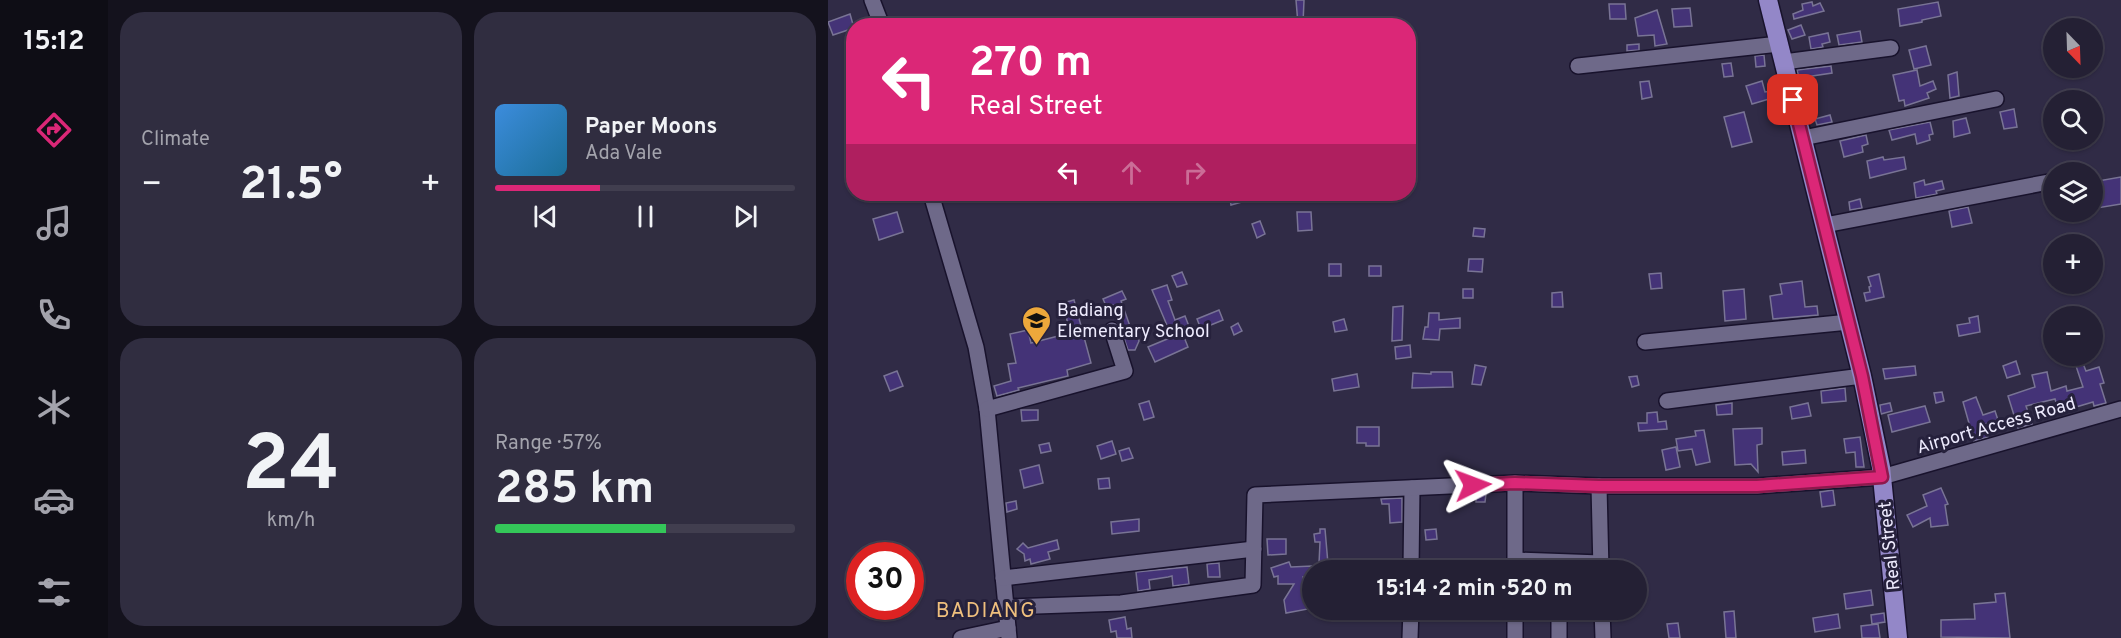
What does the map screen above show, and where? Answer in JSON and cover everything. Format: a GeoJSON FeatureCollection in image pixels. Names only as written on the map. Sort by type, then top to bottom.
{"type":"FeatureCollection","features":[{"type":"Feature","properties":{"kind":"main road","name":"Real Street"},"geometry":{"type":"LineString","coordinates":[[1768,0],[1862,376],[1882,477],[1898,638]]}},
{"type":"Feature","properties":{"kind":"street"},"geometry":{"type":"LineString","coordinates":[[872,0],[879,18]]}},
{"type":"Feature","properties":{"kind":"street"},"geometry":{"type":"LineString","coordinates":[[1578,66],[1779,44]]}},
{"type":"Feature","properties":{"kind":"street"},"geometry":{"type":"LineString","coordinates":[[1784,62],[1891,48]]}},
{"type":"Feature","properties":{"kind":"street"},"geometry":{"type":"LineString","coordinates":[[1803,138],[1996,99]]}},
{"type":"Feature","properties":{"kind":"street"},"geometry":{"type":"LineString","coordinates":[[1825,225],[2043,183]]}},
{"type":"Feature","properties":{"kind":"street"},"geometry":{"type":"LineString","coordinates":[[934,201],[976,347],[987,409],[1009,633],[961,638]]}},
{"type":"Feature","properties":{"kind":"street"},"geometry":{"type":"LineString","coordinates":[[1645,342],[1849,322]]}},
{"type":"Feature","properties":{"kind":"street"},"geometry":{"type":"LineString","coordinates":[[987,409],[1125,371],[1112,330]]}},
{"type":"Feature","properties":{"kind":"street"},"geometry":{"type":"LineString","coordinates":[[1667,401],[1862,376]]}},
{"type":"Feature","properties":{"kind":"street","name":"Airport Access Road"},"geometry":{"type":"LineString","coordinates":[[1254,549],[1255,495],[1515,483],[1599,486],[1757,486],[1882,477],[2121,409]]}},
{"type":"Feature","properties":{"kind":"street"},"geometry":{"type":"LineString","coordinates":[[1515,483],[1515,560]]}},
{"type":"Feature","properties":{"kind":"street"},"geometry":{"type":"LineString","coordinates":[[1599,486],[1601,560]]}},
{"type":"Feature","properties":{"kind":"street"},"geometry":{"type":"LineString","coordinates":[[1411,560],[1412,488]]}},
{"type":"Feature","properties":{"kind":"street"},"geometry":{"type":"LineString","coordinates":[[1003,578],[1254,549],[1253,585],[1120,603],[1006,607]]}},
{"type":"Feature","properties":{"kind":"street"},"geometry":{"type":"LineString","coordinates":[[1410,638],[1411,620]]}},
{"type":"Feature","properties":{"kind":"street"},"geometry":{"type":"LineString","coordinates":[[1515,620],[1515,638]]}},
{"type":"Feature","properties":{"kind":"street"},"geometry":{"type":"LineString","coordinates":[[1558,620],[1559,638]]}},
{"type":"Feature","properties":{"kind":"street"},"geometry":{"type":"LineString","coordinates":[[1602,620],[1603,638]]}},
{"type":"Feature","properties":{"kind":"building"},"geometry":{"type":"Polygon","coordinates":[[[1296,0],[1304,0],[1303,18],[1298,18],[1296,0]]]}},
{"type":"Feature","properties":{"kind":"building"},"geometry":{"type":"Polygon","coordinates":[[[1812,2],[1813,6],[1820,3],[1824,11],[1794,19],[1793,14],[1803,10],[1802,4],[1812,2]]]}},
{"type":"Feature","properties":{"kind":"building"},"geometry":{"type":"Polygon","coordinates":[[[1938,2],[1941,16],[1900,26],[1898,9],[1938,2]]]}},
{"type":"Feature","properties":{"kind":"building"},"geometry":{"type":"Polygon","coordinates":[[[1609,4],[1625,4],[1626,19],[1610,19],[1609,4]]]}},
{"type":"Feature","properties":{"kind":"building"},"geometry":{"type":"Polygon","coordinates":[[[1690,8],[1692,26],[1674,27],[1672,9],[1690,8]]]}},
{"type":"Feature","properties":{"kind":"building"},"geometry":{"type":"Polygon","coordinates":[[[1657,10],[1667,44],[1655,46],[1654,35],[1638,36],[1635,18],[1657,10]]]}},
{"type":"Feature","properties":{"kind":"building"},"geometry":{"type":"Polygon","coordinates":[[[850,14],[851,18],[846,18],[846,31],[833,35],[828,22],[850,14]]]}},
{"type":"Feature","properties":{"kind":"building"},"geometry":{"type":"Polygon","coordinates":[[[1801,25],[1805,35],[1792,39],[1788,30],[1801,25]]]}},
{"type":"Feature","properties":{"kind":"building"},"geometry":{"type":"Polygon","coordinates":[[[1860,31],[1862,42],[1839,45],[1837,35],[1860,31]]]}},
{"type":"Feature","properties":{"kind":"building"},"geometry":{"type":"Polygon","coordinates":[[[1828,33],[1830,42],[1822,44],[1823,47],[1811,49],[1809,37],[1828,33]]]}},
{"type":"Feature","properties":{"kind":"building"},"geometry":{"type":"Polygon","coordinates":[[[1639,44],[1639,50],[1627,51],[1627,45],[1639,44]]]}},
{"type":"Feature","properties":{"kind":"building"},"geometry":{"type":"Polygon","coordinates":[[[1926,46],[1931,65],[1914,69],[1909,50],[1926,46]]]}},
{"type":"Feature","properties":{"kind":"building"},"geometry":{"type":"Polygon","coordinates":[[[1764,55],[1765,66],[1756,67],[1755,56],[1764,55]]]}},
{"type":"Feature","properties":{"kind":"building"},"geometry":{"type":"Polygon","coordinates":[[[1731,63],[1733,76],[1724,77],[1722,64],[1731,63]]]}},
{"type":"Feature","properties":{"kind":"building"},"geometry":{"type":"Polygon","coordinates":[[[1831,66],[1832,73],[1799,78],[1797,70],[1831,66]]]}},
{"type":"Feature","properties":{"kind":"building"},"geometry":{"type":"Polygon","coordinates":[[[1917,70],[1920,86],[1933,81],[1936,89],[1927,93],[1929,98],[1905,106],[1904,100],[1899,101],[1893,75],[1917,70]]]}},
{"type":"Feature","properties":{"kind":"building"},"geometry":{"type":"Polygon","coordinates":[[[1957,72],[1959,96],[1950,98],[1948,75],[1957,72]]]}},
{"type":"Feature","properties":{"kind":"building"},"geometry":{"type":"Polygon","coordinates":[[[1649,81],[1652,97],[1642,99],[1640,82],[1649,81]]]}},
{"type":"Feature","properties":{"kind":"building"},"geometry":{"type":"Polygon","coordinates":[[[1762,81],[1765,92],[1779,90],[1780,100],[1769,101],[1769,99],[1752,104],[1746,86],[1762,81]]]}},
{"type":"Feature","properties":{"kind":"building"},"geometry":{"type":"Polygon","coordinates":[[[2014,109],[2017,127],[2004,129],[2000,112],[2014,109]]]}},
{"type":"Feature","properties":{"kind":"building"},"geometry":{"type":"Polygon","coordinates":[[[1744,112],[1752,142],[1732,147],[1724,117],[1744,112]]]}},
{"type":"Feature","properties":{"kind":"building"},"geometry":{"type":"Polygon","coordinates":[[[1830,115],[1832,122],[1817,125],[1815,119],[1830,115]]]}},
{"type":"Feature","properties":{"kind":"building"},"geometry":{"type":"Polygon","coordinates":[[[1966,118],[1970,133],[1954,137],[1953,121],[1966,118]]]}},
{"type":"Feature","properties":{"kind":"building"},"geometry":{"type":"Polygon","coordinates":[[[1930,122],[1933,134],[1929,135],[1930,140],[1917,144],[1915,134],[1892,140],[1889,130],[1930,122]]]}},
{"type":"Feature","properties":{"kind":"building"},"geometry":{"type":"Polygon","coordinates":[[[1866,135],[1868,144],[1862,146],[1863,152],[1844,157],[1840,141],[1866,135]]]}},
{"type":"Feature","properties":{"kind":"building"},"geometry":{"type":"Polygon","coordinates":[[[1883,157],[1884,160],[1904,157],[1906,169],[1870,178],[1867,161],[1883,157]]]}},
{"type":"Feature","properties":{"kind":"building"},"geometry":{"type":"Polygon","coordinates":[[[2121,177],[2121,204],[2103,207],[2103,180],[2121,177]]]}},
{"type":"Feature","properties":{"kind":"building"},"geometry":{"type":"Polygon","coordinates":[[[1924,180],[1925,185],[1942,181],[1944,189],[1936,191],[1937,194],[1916,198],[1914,183],[1924,180]]]}},
{"type":"Feature","properties":{"kind":"building"},"geometry":{"type":"Polygon","coordinates":[[[1860,199],[1862,208],[1850,210],[1849,202],[1860,199]]]}},
{"type":"Feature","properties":{"kind":"building"},"geometry":{"type":"Polygon","coordinates":[[[1230,201],[1242,201],[1242,202],[1231,205],[1230,201]]]}},
{"type":"Feature","properties":{"kind":"building"},"geometry":{"type":"Polygon","coordinates":[[[1968,207],[1972,223],[1952,227],[1949,211],[1968,207]]]}},
{"type":"Feature","properties":{"kind":"building"},"geometry":{"type":"Polygon","coordinates":[[[897,212],[903,232],[879,240],[873,219],[897,212]]]}},
{"type":"Feature","properties":{"kind":"building"},"geometry":{"type":"Polygon","coordinates":[[[1297,212],[1311,212],[1312,230],[1298,231],[1297,212]]]}},
{"type":"Feature","properties":{"kind":"building"},"geometry":{"type":"Polygon","coordinates":[[[1260,221],[1265,234],[1257,238],[1252,224],[1260,221]]]}},
{"type":"Feature","properties":{"kind":"building"},"geometry":{"type":"Polygon","coordinates":[[[1474,228],[1485,229],[1484,237],[1473,236],[1474,228]]]}},
{"type":"Feature","properties":{"kind":"building"},"geometry":{"type":"Polygon","coordinates":[[[1469,259],[1483,259],[1482,272],[1468,271],[1469,259]]]}},
{"type":"Feature","properties":{"kind":"building"},"geometry":{"type":"Polygon","coordinates":[[[1329,264],[1341,264],[1341,276],[1329,276],[1329,264]]]}},
{"type":"Feature","properties":{"kind":"building"},"geometry":{"type":"Polygon","coordinates":[[[1369,266],[1381,266],[1381,276],[1369,276],[1369,266]]]}},
{"type":"Feature","properties":{"kind":"building"},"geometry":{"type":"Polygon","coordinates":[[[1182,272],[1187,284],[1177,287],[1172,276],[1182,272]]]}},
{"type":"Feature","properties":{"kind":"building"},"geometry":{"type":"Polygon","coordinates":[[[1661,273],[1662,288],[1651,289],[1649,274],[1661,273]]]}},
{"type":"Feature","properties":{"kind":"building"},"geometry":{"type":"Polygon","coordinates":[[[1879,274],[1884,297],[1866,301],[1864,293],[1870,292],[1869,287],[1871,286],[1868,277],[1879,274]]]}},
{"type":"Feature","properties":{"kind":"building"},"geometry":{"type":"Polygon","coordinates":[[[1802,281],[1805,307],[1817,306],[1818,315],[1773,319],[1770,296],[1782,294],[1780,284],[1802,281]]]}},
{"type":"Feature","properties":{"kind":"building"},"geometry":{"type":"Polygon","coordinates":[[[1167,285],[1172,300],[1168,301],[1175,320],[1185,316],[1190,329],[1182,332],[1188,347],[1155,362],[1148,347],[1172,337],[1152,290],[1167,285]]]}},
{"type":"Feature","properties":{"kind":"building"},"geometry":{"type":"Polygon","coordinates":[[[1463,289],[1473,289],[1473,298],[1463,298],[1463,289]]]}},
{"type":"Feature","properties":{"kind":"building"},"geometry":{"type":"Polygon","coordinates":[[[1744,289],[1746,319],[1725,321],[1723,291],[1744,289]]]}},
{"type":"Feature","properties":{"kind":"building"},"geometry":{"type":"Polygon","coordinates":[[[1122,291],[1126,299],[1121,301],[1131,329],[1135,327],[1139,341],[1135,350],[1128,350],[1113,305],[1107,308],[1103,299],[1122,291]]]}},
{"type":"Feature","properties":{"kind":"building"},"geometry":{"type":"Polygon","coordinates":[[[1562,292],[1563,307],[1552,307],[1552,293],[1562,292]]]}},
{"type":"Feature","properties":{"kind":"building"},"geometry":{"type":"Polygon","coordinates":[[[1074,300],[1091,363],[1067,370],[1068,376],[1018,388],[1019,390],[997,396],[994,386],[1011,381],[1008,364],[1016,363],[1010,334],[1028,330],[1031,343],[1070,333],[1063,303],[1074,300]]]}},
{"type":"Feature","properties":{"kind":"building"},"geometry":{"type":"Polygon","coordinates":[[[1403,306],[1402,340],[1392,341],[1393,307],[1403,306]]]}},
{"type":"Feature","properties":{"kind":"building"},"geometry":{"type":"Polygon","coordinates":[[[1219,310],[1223,320],[1201,329],[1197,319],[1219,310]]]}},
{"type":"Feature","properties":{"kind":"building"},"geometry":{"type":"Polygon","coordinates":[[[1429,313],[1439,313],[1439,320],[1460,318],[1460,328],[1440,329],[1439,340],[1423,339],[1425,327],[1428,327],[1429,313]]]}},
{"type":"Feature","properties":{"kind":"building"},"geometry":{"type":"Polygon","coordinates":[[[1978,316],[1980,332],[1959,336],[1957,325],[1970,323],[1969,318],[1978,316]]]}},
{"type":"Feature","properties":{"kind":"building"},"geometry":{"type":"Polygon","coordinates":[[[1344,319],[1347,330],[1335,332],[1333,322],[1344,319]]]}},
{"type":"Feature","properties":{"kind":"building"},"geometry":{"type":"Polygon","coordinates":[[[1238,323],[1242,331],[1234,335],[1231,327],[1238,323]]]}},
{"type":"Feature","properties":{"kind":"building"},"geometry":{"type":"Polygon","coordinates":[[[1410,345],[1411,357],[1396,359],[1395,347],[1410,345]]]}},
{"type":"Feature","properties":{"kind":"building"},"geometry":{"type":"Polygon","coordinates":[[[2016,361],[2020,374],[2007,378],[2003,366],[2016,361]]]}},
{"type":"Feature","properties":{"kind":"building"},"geometry":{"type":"Polygon","coordinates":[[[1475,365],[1486,367],[1481,385],[1472,384],[1475,365]]]}},
{"type":"Feature","properties":{"kind":"building"},"geometry":{"type":"Polygon","coordinates":[[[1915,366],[1916,375],[1885,379],[1883,369],[1915,366]]]}},
{"type":"Feature","properties":{"kind":"building"},"geometry":{"type":"Polygon","coordinates":[[[2076,366],[2084,366],[2086,371],[2099,367],[2104,383],[2100,384],[2106,403],[2094,406],[2093,402],[2076,407],[2075,404],[2058,409],[2055,399],[2026,406],[2032,424],[2018,428],[2008,396],[2035,387],[2032,375],[2047,372],[2051,391],[2066,386],[2067,391],[2083,387],[2076,366]]]}},
{"type":"Feature","properties":{"kind":"building"},"geometry":{"type":"Polygon","coordinates":[[[897,371],[903,386],[890,391],[884,376],[897,371]]]}},
{"type":"Feature","properties":{"kind":"building"},"geometry":{"type":"Polygon","coordinates":[[[1431,372],[1452,372],[1453,387],[1412,388],[1413,373],[1431,374],[1431,372]]]}},
{"type":"Feature","properties":{"kind":"building"},"geometry":{"type":"Polygon","coordinates":[[[1357,374],[1359,387],[1334,391],[1332,379],[1357,374]]]}},
{"type":"Feature","properties":{"kind":"building"},"geometry":{"type":"Polygon","coordinates":[[[1637,376],[1639,385],[1632,387],[1629,377],[1637,376]]]}},
{"type":"Feature","properties":{"kind":"building"},"geometry":{"type":"Polygon","coordinates":[[[1845,388],[1846,401],[1822,403],[1821,391],[1845,388]]]}},
{"type":"Feature","properties":{"kind":"building"},"geometry":{"type":"Polygon","coordinates":[[[1942,392],[1944,401],[1936,403],[1934,393],[1942,392]]]}},
{"type":"Feature","properties":{"kind":"building"},"geometry":{"type":"Polygon","coordinates":[[[1976,397],[1983,415],[1995,411],[1998,420],[1985,424],[1988,437],[1974,441],[1963,402],[1976,397]]]}},
{"type":"Feature","properties":{"kind":"building"},"geometry":{"type":"Polygon","coordinates":[[[1149,401],[1154,417],[1144,420],[1139,404],[1149,401]]]}},
{"type":"Feature","properties":{"kind":"building"},"geometry":{"type":"Polygon","coordinates":[[[1732,403],[1732,414],[1717,415],[1716,405],[1732,403]]]}},
{"type":"Feature","properties":{"kind":"building"},"geometry":{"type":"Polygon","coordinates":[[[1808,403],[1811,416],[1792,419],[1790,407],[1808,403]]]}},
{"type":"Feature","properties":{"kind":"building"},"geometry":{"type":"Polygon","coordinates":[[[1890,403],[1892,411],[1881,414],[1880,405],[1890,403]]]}},
{"type":"Feature","properties":{"kind":"building"},"geometry":{"type":"Polygon","coordinates":[[[1925,406],[1930,422],[1892,432],[1888,415],[1925,406]]]}},
{"type":"Feature","properties":{"kind":"building"},"geometry":{"type":"Polygon","coordinates":[[[1021,410],[1038,410],[1038,420],[1022,421],[1021,410]]]}},
{"type":"Feature","properties":{"kind":"building"},"geometry":{"type":"Polygon","coordinates":[[[1657,412],[1658,422],[1666,421],[1667,429],[1639,431],[1638,423],[1647,423],[1647,413],[1657,412]]]}},
{"type":"Feature","properties":{"kind":"building"},"geometry":{"type":"Polygon","coordinates":[[[1357,427],[1379,427],[1379,446],[1357,443],[1357,427]]]}},
{"type":"Feature","properties":{"kind":"building"},"geometry":{"type":"Polygon","coordinates":[[[1762,428],[1762,444],[1757,445],[1758,472],[1751,464],[1735,465],[1733,429],[1762,428]]]}},
{"type":"Feature","properties":{"kind":"building"},"geometry":{"type":"Polygon","coordinates":[[[1704,430],[1710,462],[1696,465],[1692,449],[1678,451],[1676,439],[1696,436],[1695,431],[1704,430]]]}},
{"type":"Feature","properties":{"kind":"building"},"geometry":{"type":"Polygon","coordinates":[[[1860,437],[1864,467],[1856,467],[1855,452],[1846,453],[1844,439],[1860,437]]]}},
{"type":"Feature","properties":{"kind":"building"},"geometry":{"type":"Polygon","coordinates":[[[1112,441],[1116,454],[1101,459],[1097,446],[1112,441]]]}},
{"type":"Feature","properties":{"kind":"building"},"geometry":{"type":"Polygon","coordinates":[[[1049,443],[1051,451],[1041,453],[1039,445],[1049,443]]]}},
{"type":"Feature","properties":{"kind":"building"},"geometry":{"type":"Polygon","coordinates":[[[1676,447],[1680,467],[1666,470],[1662,450],[1676,447]]]}},
{"type":"Feature","properties":{"kind":"building"},"geometry":{"type":"Polygon","coordinates":[[[1129,448],[1133,458],[1122,461],[1119,451],[1129,448]]]}},
{"type":"Feature","properties":{"kind":"building"},"geometry":{"type":"Polygon","coordinates":[[[1805,450],[1806,463],[1783,465],[1782,452],[1805,450]]]}},
{"type":"Feature","properties":{"kind":"building"},"geometry":{"type":"Polygon","coordinates":[[[1039,465],[1043,483],[1024,488],[1020,470],[1039,465]]]}},
{"type":"Feature","properties":{"kind":"building"},"geometry":{"type":"Polygon","coordinates":[[[1109,478],[1110,488],[1099,489],[1098,479],[1109,478]]]}},
{"type":"Feature","properties":{"kind":"building"},"geometry":{"type":"Polygon","coordinates":[[[1941,488],[1948,504],[1945,505],[1948,525],[1931,527],[1930,518],[1913,527],[1907,515],[1927,506],[1923,495],[1941,488]]]}},
{"type":"Feature","properties":{"kind":"building"},"geometry":{"type":"Polygon","coordinates":[[[1833,490],[1835,505],[1822,507],[1820,492],[1833,490]]]}},
{"type":"Feature","properties":{"kind":"building"},"geometry":{"type":"Polygon","coordinates":[[[1486,494],[1485,502],[1476,502],[1476,495],[1486,494]]]}},
{"type":"Feature","properties":{"kind":"building"},"geometry":{"type":"Polygon","coordinates":[[[1402,498],[1402,522],[1390,523],[1389,504],[1382,504],[1381,499],[1402,498]]]}},
{"type":"Feature","properties":{"kind":"building"},"geometry":{"type":"Polygon","coordinates":[[[1016,501],[1017,509],[1007,512],[1006,503],[1016,501]]]}},
{"type":"Feature","properties":{"kind":"building"},"geometry":{"type":"Polygon","coordinates":[[[1139,519],[1139,531],[1112,534],[1111,522],[1139,519]]]}},
{"type":"Feature","properties":{"kind":"building"},"geometry":{"type":"Polygon","coordinates":[[[1320,529],[1325,529],[1328,560],[1319,560],[1320,542],[1315,542],[1314,534],[1320,533],[1320,529]]]}},
{"type":"Feature","properties":{"kind":"building"},"geometry":{"type":"Polygon","coordinates":[[[1436,529],[1437,539],[1426,540],[1425,530],[1436,529]]]}},
{"type":"Feature","properties":{"kind":"building"},"geometry":{"type":"Polygon","coordinates":[[[1267,539],[1286,539],[1286,554],[1268,555],[1267,539]]]}},
{"type":"Feature","properties":{"kind":"building"},"geometry":{"type":"Polygon","coordinates":[[[1057,540],[1059,549],[1048,552],[1050,559],[1031,564],[1030,559],[1025,561],[1024,554],[1017,549],[1023,543],[1028,548],[1057,540]]]}},
{"type":"Feature","properties":{"kind":"building"},"geometry":{"type":"Polygon","coordinates":[[[1289,562],[1291,567],[1302,566],[1302,610],[1286,613],[1284,600],[1294,584],[1278,584],[1278,576],[1274,577],[1271,568],[1289,562]]]}},
{"type":"Feature","properties":{"kind":"building"},"geometry":{"type":"Polygon","coordinates":[[[1219,563],[1220,577],[1208,577],[1207,564],[1219,563]]]}},
{"type":"Feature","properties":{"kind":"building"},"geometry":{"type":"Polygon","coordinates":[[[1187,567],[1189,584],[1173,586],[1172,576],[1149,580],[1150,589],[1138,591],[1136,572],[1187,567]]]}},
{"type":"Feature","properties":{"kind":"building"},"geometry":{"type":"Polygon","coordinates":[[[1871,590],[1873,605],[1846,609],[1844,594],[1871,590]]]}},
{"type":"Feature","properties":{"kind":"building"},"geometry":{"type":"Polygon","coordinates":[[[2005,593],[2010,638],[1941,637],[1941,620],[1975,619],[1974,604],[1996,602],[1995,594],[2005,593]]]}},
{"type":"Feature","properties":{"kind":"building"},"geometry":{"type":"Polygon","coordinates":[[[1734,611],[1736,638],[1726,638],[1724,612],[1734,611]]]}},
{"type":"Feature","properties":{"kind":"building"},"geometry":{"type":"Polygon","coordinates":[[[1884,613],[1885,622],[1872,624],[1871,615],[1884,613]]]}},
{"type":"Feature","properties":{"kind":"building"},"geometry":{"type":"Polygon","coordinates":[[[1838,614],[1840,628],[1815,632],[1813,618],[1838,614]]]}},
{"type":"Feature","properties":{"kind":"building"},"geometry":{"type":"Polygon","coordinates":[[[1125,617],[1127,629],[1131,628],[1132,638],[1117,638],[1116,631],[1111,632],[1109,620],[1125,617]]]}},
{"type":"Feature","properties":{"kind":"building"},"geometry":{"type":"Polygon","coordinates":[[[1678,623],[1680,638],[1669,638],[1667,624],[1678,623]]]}},
{"type":"Feature","properties":{"kind":"building"},"geometry":{"type":"Polygon","coordinates":[[[1878,624],[1880,638],[1862,638],[1861,626],[1878,624]]]}},
{"type":"Feature","properties":{"kind":"place","name":"Badiang Elementary School"},"geometry":{"type":"Point","coordinates":[1036,346]}},
{"type":"Feature","properties":{"kind":"district","name":"BADIANG"},"geometry":{"type":"Point","coordinates":[986,610]}},
{"type":"Feature","properties":{"kind":"route"},"geometry":{"type":"LineString","coordinates":[[1473,485],[1515,483],[1599,486],[1757,486],[1882,477],[1862,376],[1793,100]]}}]}
